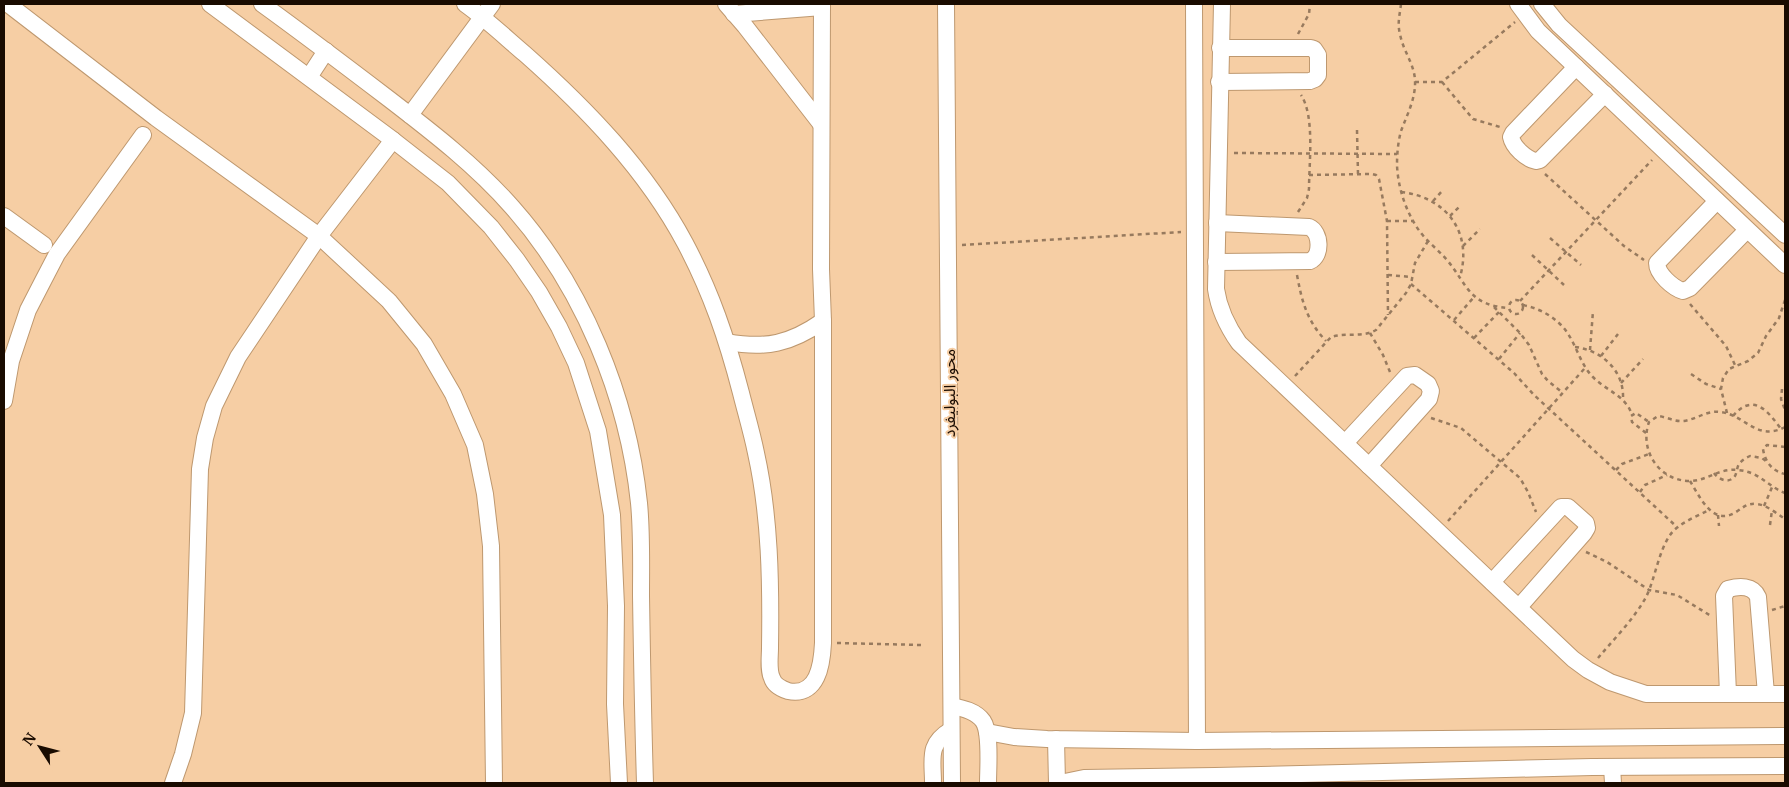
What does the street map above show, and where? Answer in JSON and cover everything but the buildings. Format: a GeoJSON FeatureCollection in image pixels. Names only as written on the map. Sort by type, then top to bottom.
{"type":"FeatureCollection","features":[{"type":"Feature","properties":{"kind":"street"},"geometry":{"type":"LineString","coordinates":[[8,4],[156,118],[319,236],[389,301],[424,344],[453,394],[475,445],[484,494],[491,546],[494,783]]}},
{"type":"Feature","properties":{"kind":"street"},"geometry":{"type":"LineString","coordinates":[[210,4],[448,183],[491,227],[518,260],[559,327],[576,363],[598,431],[612,514],[616,606],[615,704],[619,783]]}},
{"type":"Feature","properties":{"kind":"street"},"geometry":{"type":"LineString","coordinates":[[262,4],[410,115],[484,178],[512,207],[541,244],[563,278],[583,315],[615,390],[631,444],[639,505],[645,783]]}},
{"type":"Feature","properties":{"kind":"street"},"geometry":{"type":"LineString","coordinates":[[465,4],[487,10],[622,151],[645,180],[684,241],[704,282],[728,342],[756,454],[763,493],[768,548],[771,678],[776,685],[794,692],[801,691],[810,686],[819,673],[823,643],[823,321],[820,269],[822,5],[730,9]]}},
{"type":"Feature","properties":{"kind":"street","name":"محور البوليفرد"},"geometry":{"type":"LineString","coordinates":[[946,4],[952,783]]}},
{"type":"Feature","properties":{"kind":"street"},"geometry":{"type":"LineString","coordinates":[[1194,4],[1197,741]]}},
{"type":"Feature","properties":{"kind":"street"},"geometry":{"type":"LineString","coordinates":[[1222,4],[1216,289],[1221,312],[1239,343],[1573,659],[1588,670],[1616,685],[1646,694],[1785,694]]}},
{"type":"Feature","properties":{"kind":"street"},"geometry":{"type":"LineString","coordinates":[[1542,4],[1559,25],[1785,235]]}},
{"type":"Feature","properties":{"kind":"street"},"geometry":{"type":"LineString","coordinates":[[730,9],[821,124]]}},
{"type":"Feature","properties":{"kind":"street"},"geometry":{"type":"LineString","coordinates":[[1521,9],[1538,31],[1785,265]]}},
{"type":"Feature","properties":{"kind":"street"},"geometry":{"type":"LineString","coordinates":[[410,115],[487,10]]}},
{"type":"Feature","properties":{"kind":"street"},"geometry":{"type":"LineString","coordinates":[[1219,82],[1313,80],[1317,78],[1318,55],[1311,48],[1220,48]]}},
{"type":"Feature","properties":{"kind":"street"},"geometry":{"type":"LineString","coordinates":[[309,77],[326,51]]}},
{"type":"Feature","properties":{"kind":"street"},"geometry":{"type":"LineString","coordinates":[[1576,67],[1511,137],[1513,144],[1530,160],[1540,160],[1605,94]]}},
{"type":"Feature","properties":{"kind":"street"},"geometry":{"type":"LineString","coordinates":[[4,400],[11,361],[28,310],[57,254],[143,135]]}},
{"type":"Feature","properties":{"kind":"street"},"geometry":{"type":"LineString","coordinates":[[173,783],[183,754],[192,713],[200,469],[205,438],[214,406],[238,357],[319,236],[393,140]]}},
{"type":"Feature","properties":{"kind":"street"},"geometry":{"type":"LineString","coordinates":[[1717,201],[1658,262],[1658,271],[1675,288],[1683,291],[1690,288],[1747,230]]}},
{"type":"Feature","properties":{"kind":"street"},"geometry":{"type":"LineString","coordinates":[[4,216],[44,245]]}},
{"type":"Feature","properties":{"kind":"street"},"geometry":{"type":"LineString","coordinates":[[1216,262],[1310,261],[1317,257],[1317,234],[1314,229],[1309,227],[1217,223]]}},
{"type":"Feature","properties":{"kind":"street"},"geometry":{"type":"LineString","coordinates":[[728,342],[748,346],[768,345],[806,333],[823,321]]}},
{"type":"Feature","properties":{"kind":"street"},"geometry":{"type":"LineString","coordinates":[[1344,443],[1407,376],[1419,377],[1430,387],[1431,395],[1429,399],[1369,466]]}},
{"type":"Feature","properties":{"kind":"street"},"geometry":{"type":"LineString","coordinates":[[1492,582],[1561,507],[1568,507],[1586,523],[1587,528],[1519,608]]}},
{"type":"Feature","properties":{"kind":"street"},"geometry":{"type":"LineString","coordinates":[[1728,694],[1724,596],[1726,591],[1733,587],[1750,588],[1756,591],[1759,604],[1766,694]]}},
{"type":"Feature","properties":{"kind":"street"},"geometry":{"type":"LineString","coordinates":[[952,706],[967,709],[984,722],[987,732],[988,783]]}},
{"type":"Feature","properties":{"kind":"street"},"geometry":{"type":"LineString","coordinates":[[933,783],[935,744],[951,730]]}},
{"type":"Feature","properties":{"kind":"street"},"geometry":{"type":"LineString","coordinates":[[987,732],[1014,737],[1056,739],[1197,741],[1785,736]]}},
{"type":"Feature","properties":{"kind":"street"},"geometry":{"type":"LineString","coordinates":[[1056,739],[1059,783],[1084,778],[1613,775],[1785,766]]}},
{"type":"Feature","properties":{"kind":"path"},"geometry":{"type":"LineString","coordinates":[[1290,48],[1308,14],[1310,4]]}},
{"type":"Feature","properties":{"kind":"path"},"geometry":{"type":"LineString","coordinates":[[1401,4],[1399,33],[1412,63],[1415,82],[1414,98],[1401,133],[1397,154],[1401,192],[1414,221],[1428,241],[1446,258],[1474,297],[1494,307],[1520,333],[1529,345],[1542,374],[1563,393]]}},
{"type":"Feature","properties":{"kind":"path"},"geometry":{"type":"LineString","coordinates":[[1415,82],[1442,82],[1521,9]]}},
{"type":"Feature","properties":{"kind":"path"},"geometry":{"type":"LineString","coordinates":[[1289,227],[1307,198],[1309,174],[1309,112],[1306,102],[1292,81]]}},
{"type":"Feature","properties":{"kind":"path"},"geometry":{"type":"LineString","coordinates":[[1442,82],[1475,120],[1517,129]]}},
{"type":"Feature","properties":{"kind":"path"},"geometry":{"type":"LineString","coordinates":[[1357,130],[1358,174]]}},
{"type":"Feature","properties":{"kind":"path"},"geometry":{"type":"LineString","coordinates":[[1520,301],[1662,149]]}},
{"type":"Feature","properties":{"kind":"path"},"geometry":{"type":"LineString","coordinates":[[1218,152],[1397,154]]}},
{"type":"Feature","properties":{"kind":"path"},"geometry":{"type":"LineString","coordinates":[[1536,161],[1543,172],[1624,246],[1657,267]]}},
{"type":"Feature","properties":{"kind":"path"},"geometry":{"type":"LineString","coordinates":[[1309,174],[1372,174],[1379,179],[1387,221],[1388,315]]}},
{"type":"Feature","properties":{"kind":"path"},"geometry":{"type":"LineString","coordinates":[[1433,201],[1443,190]]}},
{"type":"Feature","properties":{"kind":"path"},"geometry":{"type":"LineString","coordinates":[[1401,192],[1423,196],[1433,201],[1450,216],[1456,225],[1463,246],[1464,262],[1460,278]]}},
{"type":"Feature","properties":{"kind":"path"},"geometry":{"type":"LineString","coordinates":[[1450,216],[1459,207]]}},
{"type":"Feature","properties":{"kind":"path"},"geometry":{"type":"LineString","coordinates":[[1387,221],[1414,221]]}},
{"type":"Feature","properties":{"kind":"path"},"geometry":{"type":"LineString","coordinates":[[1463,246],[1480,229]]}},
{"type":"Feature","properties":{"kind":"path"},"geometry":{"type":"LineString","coordinates":[[948,246],[1195,231]]}},
{"type":"Feature","properties":{"kind":"path"},"geometry":{"type":"LineString","coordinates":[[1550,238],[1582,264]]}},
{"type":"Feature","properties":{"kind":"path"},"geometry":{"type":"LineString","coordinates":[[1285,387],[1326,341],[1337,335],[1370,334],[1376,330],[1411,284],[1415,263],[1428,241]]}},
{"type":"Feature","properties":{"kind":"path"},"geometry":{"type":"LineString","coordinates":[[1532,255],[1564,285]]}},
{"type":"Feature","properties":{"kind":"path"},"geometry":{"type":"LineString","coordinates":[[1294,261],[1304,309],[1326,341]]}},
{"type":"Feature","properties":{"kind":"path"},"geometry":{"type":"LineString","coordinates":[[1388,275],[1412,277]]}},
{"type":"Feature","properties":{"kind":"path"},"geometry":{"type":"LineString","coordinates":[[1411,284],[1474,338],[1677,527]]}},
{"type":"Feature","properties":{"kind":"path"},"geometry":{"type":"LineString","coordinates":[[1683,291],[1696,312],[1726,346],[1735,365]]}},
{"type":"Feature","properties":{"kind":"path"},"geometry":{"type":"LineString","coordinates":[[1454,321],[1474,297]]}},
{"type":"Feature","properties":{"kind":"path"},"geometry":{"type":"LineString","coordinates":[[1727,413],[1721,389],[1722,378],[1726,371],[1735,365],[1748,361],[1758,353],[1765,342],[1766,336],[1779,318],[1785,300]]}},
{"type":"Feature","properties":{"kind":"path"},"geometry":{"type":"LineString","coordinates":[[1509,308],[1512,301],[1520,301]]}},
{"type":"Feature","properties":{"kind":"path"},"geometry":{"type":"LineString","coordinates":[[1520,301],[1523,306],[1539,310],[1567,332],[1585,368],[1600,384],[1623,398],[1628,404],[1632,415],[1632,422],[1646,434]]}},
{"type":"Feature","properties":{"kind":"path"},"geometry":{"type":"LineString","coordinates":[[1494,307],[1509,308],[1513,313],[1519,313],[1523,306]]}},
{"type":"Feature","properties":{"kind":"path"},"geometry":{"type":"LineString","coordinates":[[1474,338],[1499,312]]}},
{"type":"Feature","properties":{"kind":"path"},"geometry":{"type":"LineString","coordinates":[[1590,350],[1593,312]]}},
{"type":"Feature","properties":{"kind":"path"},"geometry":{"type":"LineString","coordinates":[[1498,360],[1520,333]]}},
{"type":"Feature","properties":{"kind":"path"},"geometry":{"type":"LineString","coordinates":[[1370,334],[1383,355],[1396,387]]}},
{"type":"Feature","properties":{"kind":"path"},"geometry":{"type":"LineString","coordinates":[[1601,356],[1618,334]]}},
{"type":"Feature","properties":{"kind":"path"},"geometry":{"type":"LineString","coordinates":[[1575,347],[1590,350],[1601,356],[1616,371],[1621,383],[1623,398]]}},
{"type":"Feature","properties":{"kind":"path"},"geometry":{"type":"LineString","coordinates":[[1621,383],[1644,359]]}},
{"type":"Feature","properties":{"kind":"path"},"geometry":{"type":"LineString","coordinates":[[1438,532],[1585,368]]}},
{"type":"Feature","properties":{"kind":"path"},"geometry":{"type":"LineString","coordinates":[[1691,374],[1706,384],[1721,389]]}},
{"type":"Feature","properties":{"kind":"path"},"geometry":{"type":"LineString","coordinates":[[1782,389],[1781,399],[1785,410]]}},
{"type":"Feature","properties":{"kind":"path"},"geometry":{"type":"LineString","coordinates":[[1733,416],[1743,407],[1756,405],[1768,411],[1781,429]]}},
{"type":"Feature","properties":{"kind":"path"},"geometry":{"type":"LineString","coordinates":[[1785,427],[1765,431],[1754,428],[1727,413],[1709,412],[1684,421],[1658,416],[1649,422],[1646,434],[1646,444],[1655,464],[1667,475],[1678,480],[1700,480],[1714,473],[1737,470],[1755,474],[1785,493]]}},
{"type":"Feature","properties":{"kind":"path"},"geometry":{"type":"LineString","coordinates":[[1416,413],[1461,428],[1501,462],[1525,485],[1543,527]]}},
{"type":"Feature","properties":{"kind":"path"},"geometry":{"type":"LineString","coordinates":[[1632,415],[1636,413],[1649,422]]}},
{"type":"Feature","properties":{"kind":"path"},"geometry":{"type":"LineString","coordinates":[[1767,462],[1762,449],[1764,446],[1785,447]]}},
{"type":"Feature","properties":{"kind":"path"},"geometry":{"type":"LineString","coordinates":[[1616,470],[1622,464],[1649,454]]}},
{"type":"Feature","properties":{"kind":"path"},"geometry":{"type":"LineString","coordinates":[[1714,473],[1724,481],[1730,480],[1735,476],[1739,464],[1750,456],[1762,458],[1772,468],[1785,474]]}},
{"type":"Feature","properties":{"kind":"path"},"geometry":{"type":"LineString","coordinates":[[1640,492],[1645,485],[1667,475]]}},
{"type":"Feature","properties":{"kind":"path"},"geometry":{"type":"LineString","coordinates":[[1690,481],[1709,510],[1718,515],[1732,514],[1743,506],[1750,504],[1764,506],[1785,519]]}},
{"type":"Feature","properties":{"kind":"path"},"geometry":{"type":"LineString","coordinates":[[1764,506],[1773,485]]}},
{"type":"Feature","properties":{"kind":"path"},"geometry":{"type":"LineString","coordinates":[[1588,670],[1638,610],[1649,590],[1664,547],[1677,527],[1709,510]]}},
{"type":"Feature","properties":{"kind":"path"},"geometry":{"type":"LineString","coordinates":[[1770,525],[1772,510]]}},
{"type":"Feature","properties":{"kind":"path"},"geometry":{"type":"LineString","coordinates":[[1718,515],[1718,526]]}},
{"type":"Feature","properties":{"kind":"path"},"geometry":{"type":"LineString","coordinates":[[1572,546],[1606,562],[1649,590],[1677,595],[1725,624]]}},
{"type":"Feature","properties":{"kind":"path"},"geometry":{"type":"LineString","coordinates":[[823,643],[921,645]]}}]}
